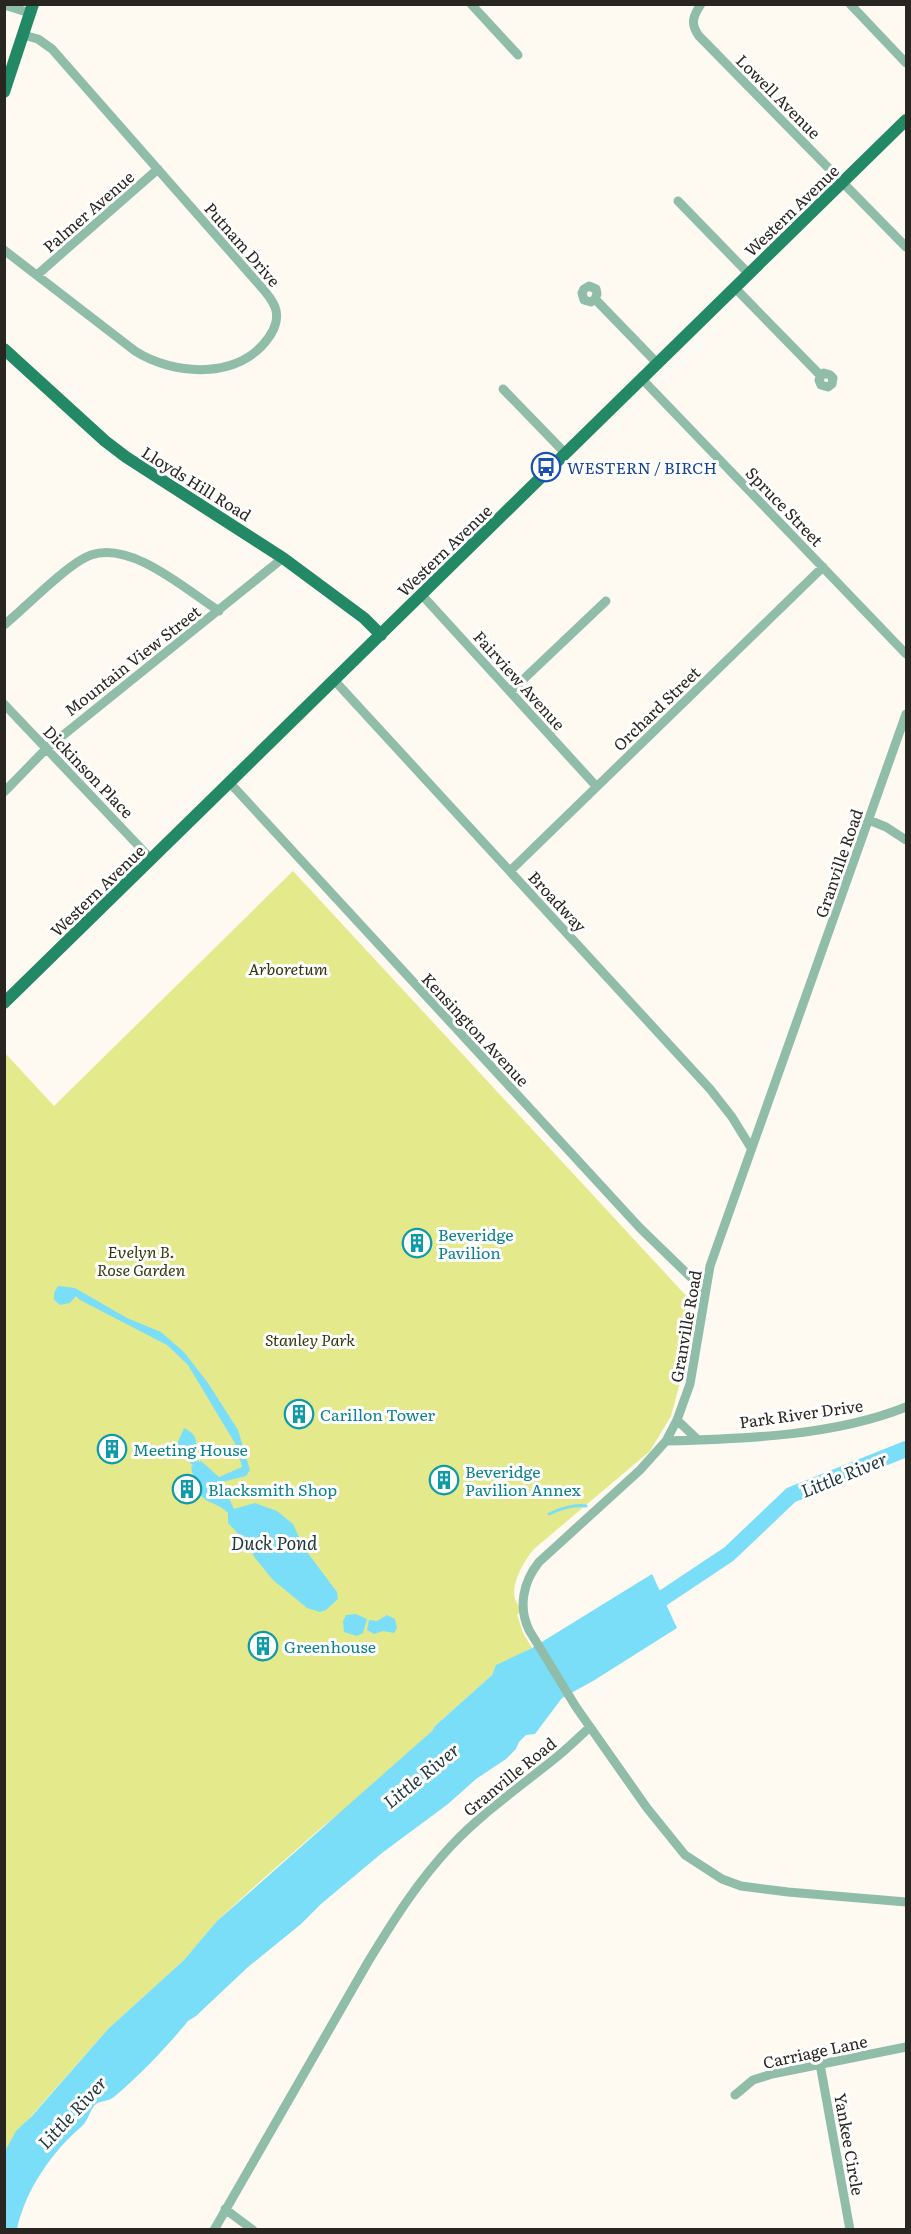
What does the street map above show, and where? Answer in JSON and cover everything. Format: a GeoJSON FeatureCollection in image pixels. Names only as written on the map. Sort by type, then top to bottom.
{"type":"FeatureCollection","features":[{"type":"Feature","properties":{"kind":"main road"},"geometry":{"type":"LineString","coordinates":[[4,92],[32,9]]}},
{"type":"Feature","properties":{"kind":"main road","name":"Western Avenue"},"geometry":{"type":"LineString","coordinates":[[4,1004],[906,120]]}},
{"type":"Feature","properties":{"kind":"main road","name":"Lloyds Hill Road"},"geometry":{"type":"LineString","coordinates":[[4,349],[126,458],[284,558],[347,604],[381,634]]}},
{"type":"Feature","properties":{"kind":"street"},"geometry":{"type":"LineString","coordinates":[[471,4],[518,55]]}},
{"type":"Feature","properties":{"kind":"street"},"geometry":{"type":"LineString","coordinates":[[850,4],[906,63]]}},
{"type":"Feature","properties":{"kind":"street"},"geometry":{"type":"LineString","coordinates":[[4,5],[32,9]]}},
{"type":"Feature","properties":{"kind":"street","name":"Lowell Avenue"},"geometry":{"type":"LineString","coordinates":[[699,8],[693,24],[699,36],[906,247]]}},
{"type":"Feature","properties":{"kind":"street","name":"Putnam Drive"},"geometry":{"type":"LineString","coordinates":[[4,250],[96,322],[151,360],[183,369],[206,369],[234,363],[255,354],[274,329],[277,317],[275,306],[263,289],[52,49],[38,39],[23,35]]}},
{"type":"Feature","properties":{"kind":"street","name":"Palmer Avenue"},"geometry":{"type":"LineString","coordinates":[[37,275],[158,169]]}},
{"type":"Feature","properties":{"kind":"street"},"geometry":{"type":"LineString","coordinates":[[678,201],[749,274]]}},
{"type":"Feature","properties":{"kind":"street"},"geometry":{"type":"LineString","coordinates":[[735,288],[821,376]]}},
{"type":"Feature","properties":{"kind":"street"},"geometry":{"type":"LineString","coordinates":[[595,299],[658,364]]}},
{"type":"Feature","properties":{"kind":"street","name":"Spruce Street"},"geometry":{"type":"LineString","coordinates":[[642,380],[906,654]]}},
{"type":"Feature","properties":{"kind":"street"},"geometry":{"type":"LineString","coordinates":[[503,389],[566,454]]}},
{"type":"Feature","properties":{"kind":"street"},"geometry":{"type":"LineString","coordinates":[[4,625],[71,566],[93,554],[124,555],[141,561],[219,611]]}},
{"type":"Feature","properties":{"kind":"street","name":"Mountain View Street"},"geometry":{"type":"LineString","coordinates":[[4,792],[46,748],[284,558]]}},
{"type":"Feature","properties":{"kind":"street","name":"Orchard Street"},"geometry":{"type":"LineString","coordinates":[[510,871],[823,567]]}},
{"type":"Feature","properties":{"kind":"street","name":"Fairview Avenue"},"geometry":{"type":"LineString","coordinates":[[421,594],[596,786]]}},
{"type":"Feature","properties":{"kind":"street"},"geometry":{"type":"LineString","coordinates":[[510,692],[606,601]]}},
{"type":"Feature","properties":{"kind":"street","name":"Broadway"},"geometry":{"type":"LineString","coordinates":[[334,680],[710,1089],[732,1117],[751,1148]]}},
{"type":"Feature","properties":{"kind":"street","name":"Dickinson Place"},"geometry":{"type":"LineString","coordinates":[[4,704],[152,860]]}},
{"type":"Feature","properties":{"kind":"street","name":"Granville Road"},"geometry":{"type":"LineString","coordinates":[[214,2229],[393,1920],[422,1880],[472,1825],[555,1759],[590,1727],[529,1630],[524,1617],[524,1590],[532,1571],[550,1551],[625,1486],[666,1441],[677,1420],[690,1384],[710,1266],[906,714]]}},
{"type":"Feature","properties":{"kind":"street","name":"Kensington Avenue"},"geometry":{"type":"LineString","coordinates":[[230,783],[640,1228],[705,1291]]}},
{"type":"Feature","properties":{"kind":"street"},"geometry":{"type":"LineString","coordinates":[[869,820],[886,827],[906,840]]}},
{"type":"Feature","properties":{"kind":"street","name":"Park River Drive"},"geometry":{"type":"LineString","coordinates":[[666,1441],[824,1428],[881,1416],[906,1407]]}},
{"type":"Feature","properties":{"kind":"street"},"geometry":{"type":"LineString","coordinates":[[677,1420],[698,1440]]}},
{"type":"Feature","properties":{"kind":"street"},"geometry":{"type":"LineString","coordinates":[[590,1727],[672,1841],[685,1855],[722,1879],[741,1886],[764,1890],[906,1902]]}},
{"type":"Feature","properties":{"kind":"street","name":"Carriage Lane"},"geometry":{"type":"LineString","coordinates":[[735,2095],[753,2080],[784,2070],[906,2047]]}},
{"type":"Feature","properties":{"kind":"street","name":"Yankee Circle"},"geometry":{"type":"LineString","coordinates":[[820,2064],[850,2229]]}},
{"type":"Feature","properties":{"kind":"street"},"geometry":{"type":"LineString","coordinates":[[225,2210],[253,2229]]}},
{"type":"Feature","properties":{"kind":"green space","name":"Stanley Park"},"geometry":{"type":"Polygon","coordinates":[[[293,871],[691,1301],[684,1368],[671,1416],[650,1451],[534,1549],[523,1566],[514,1593],[523,1612],[517,1614],[523,1633],[532,1648],[497,1665],[492,1675],[432,1731],[216,1922],[184,1960],[108,2029],[26,2122],[5,2153],[5,1053],[54,1106],[293,871]]]}},
{"type":"Feature","properties":{"kind":"water","name":"Duck Pond"},"geometry":{"type":"Polygon","coordinates":[[[58,1286],[75,1288],[127,1318],[161,1332],[184,1352],[208,1383],[238,1430],[250,1470],[246,1476],[222,1482],[234,1509],[255,1503],[277,1511],[293,1524],[304,1548],[337,1592],[338,1599],[326,1610],[320,1612],[307,1608],[273,1580],[255,1558],[246,1542],[228,1523],[228,1513],[199,1493],[191,1467],[193,1466],[179,1451],[177,1444],[184,1428],[196,1439],[199,1462],[201,1461],[219,1477],[242,1467],[236,1445],[188,1365],[167,1345],[76,1296],[70,1303],[60,1305],[54,1300],[54,1293],[58,1286]]]}},
{"type":"Feature","properties":{"kind":"water"},"geometry":{"type":"Polygon","coordinates":[[[652,1574],[677,1628],[562,1698],[535,1734],[526,1735],[506,1759],[476,1779],[448,1804],[382,1853],[248,1967],[188,2021],[153,2060],[112,2099],[94,2106],[84,2124],[60,2148],[41,2173],[21,2214],[17,2229],[5,2229],[4,2153],[16,2131],[32,2116],[108,2029],[184,1960],[216,1922],[492,1675],[496,1665],[532,1648],[652,1574]]]}},
{"type":"Feature","properties":{"kind":"water"},"geometry":{"type":"Polygon","coordinates":[[[356,1614],[367,1619],[363,1633],[357,1636],[344,1632],[343,1621],[346,1615],[356,1614]]]}},
{"type":"Feature","properties":{"kind":"water"},"geometry":{"type":"Polygon","coordinates":[[[387,1615],[395,1619],[397,1628],[394,1633],[383,1631],[374,1634],[367,1630],[369,1620],[377,1621],[387,1615]]]}},
{"type":"Feature","properties":{"kind":"waterway","name":"Little River"},"geometry":{"type":"LineString","coordinates":[[645,1610],[729,1554],[791,1495],[906,1449]]}},
{"type":"Feature","properties":{"kind":"waterway"},"geometry":{"type":"LineString","coordinates":[[549,1514],[572,1506],[586,1506]]}},
{"type":"Feature","properties":{"kind":"place","name":"WESTERN / BIRCH"},"geometry":{"type":"Point","coordinates":[546,467]}},
{"type":"Feature","properties":{"kind":"place","name":"Beveridge Pavilion"},"geometry":{"type":"Point","coordinates":[417,1243]}},
{"type":"Feature","properties":{"kind":"place","name":"Carillon Tower"},"geometry":{"type":"Point","coordinates":[299,1414]}},
{"type":"Feature","properties":{"kind":"place","name":"Meeting House"},"geometry":{"type":"Point","coordinates":[112,1449]}},
{"type":"Feature","properties":{"kind":"place","name":"Beveridge Pavilion Annex"},"geometry":{"type":"Point","coordinates":[444,1480]}},
{"type":"Feature","properties":{"kind":"place","name":"Blacksmith Shop"},"geometry":{"type":"Point","coordinates":[187,1489]}},
{"type":"Feature","properties":{"kind":"place","name":"Greenhouse"},"geometry":{"type":"Point","coordinates":[263,1646]}},
{"type":"Feature","properties":{"kind":"park label","name":"Arboretum"},"geometry":{"type":"Point","coordinates":[288,968]}},
{"type":"Feature","properties":{"kind":"park label","name":"Evelyn B. Rose Garden"},"geometry":{"type":"Point","coordinates":[141,1260]}}]}
